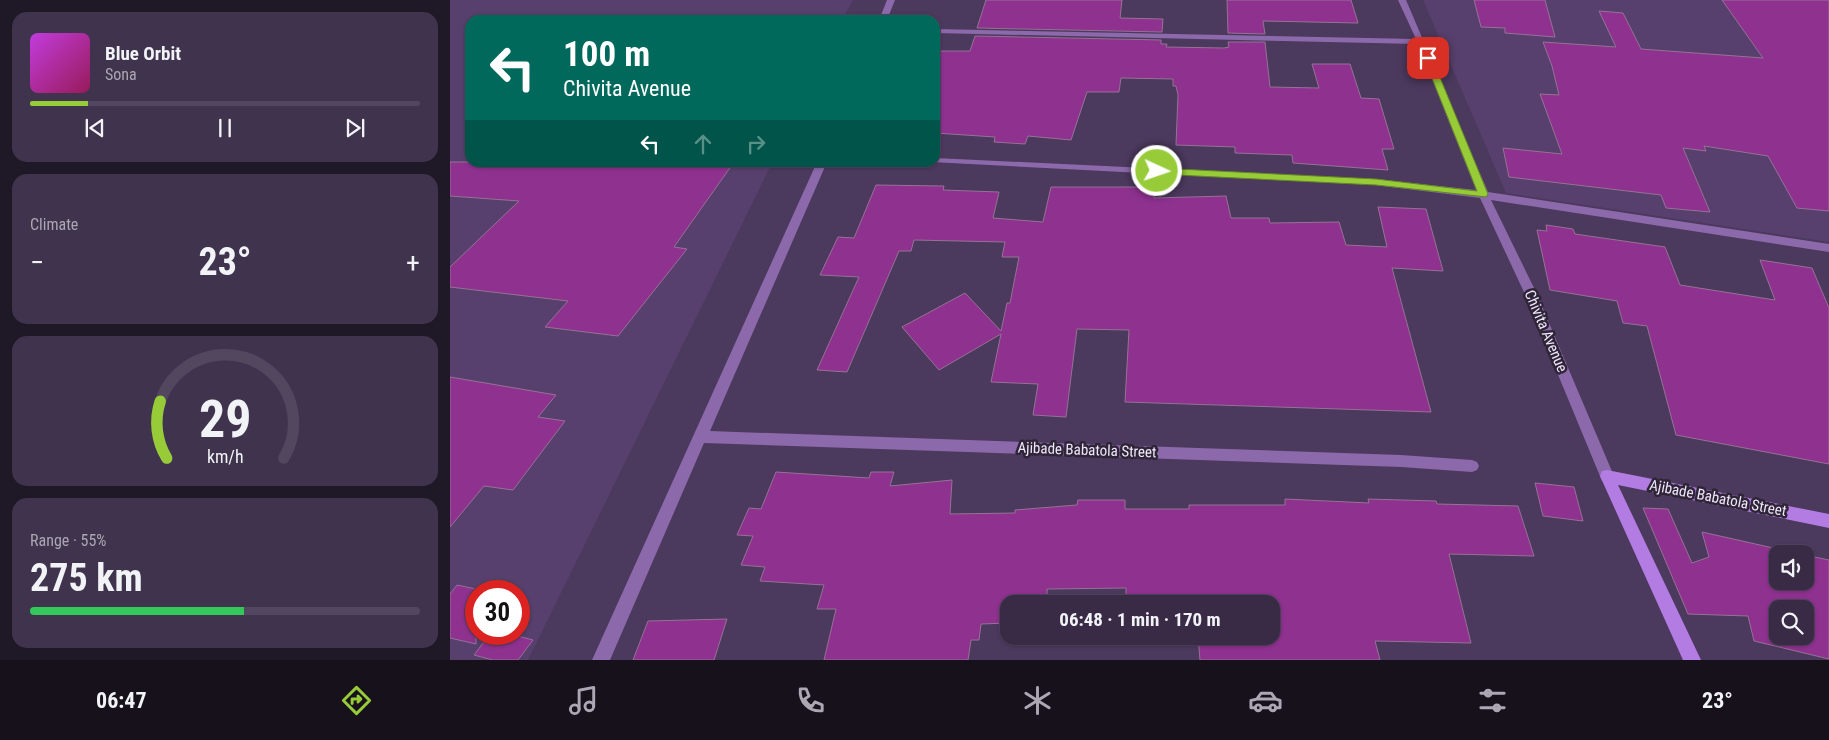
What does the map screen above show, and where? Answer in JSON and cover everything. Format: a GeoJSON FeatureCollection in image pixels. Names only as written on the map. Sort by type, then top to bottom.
{"type":"FeatureCollection","features":[{"type":"Feature","properties":{"kind":"street"},"geometry":{"type":"LineString","coordinates":[[885,15],[891,0]]}},
{"type":"Feature","properties":{"kind":"street","name":"Chivita Avenue"},"geometry":{"type":"LineString","coordinates":[[1402,0],[1422,42],[1483,194],[1529,290],[1607,476],[1692,660]]}},
{"type":"Feature","properties":{"kind":"street"},"geometry":{"type":"LineString","coordinates":[[940,31],[1422,42]]}},
{"type":"Feature","properties":{"kind":"street"},"geometry":{"type":"LineString","coordinates":[[940,161],[1376,182],[1483,194],[1829,248]]}},
{"type":"Feature","properties":{"kind":"street"},"geometry":{"type":"LineString","coordinates":[[601,660],[820,167]]}},
{"type":"Feature","properties":{"kind":"street","name":"Ajibade Babatola Street"},"geometry":{"type":"LineString","coordinates":[[701,437],[1372,460],[1472,466]]}},
{"type":"Feature","properties":{"kind":"street","name":"Ajibade Babatola Street"},"geometry":{"type":"LineString","coordinates":[[1607,476],[1829,520]]}},
{"type":"Feature","properties":{"kind":"shaded area"},"geometry":{"type":"Polygon","coordinates":[[[450,0],[853,0],[845,15],[465,15],[465,167],[770,167],[528,660],[450,660],[450,0]]]}},
{"type":"Feature","properties":{"kind":"shaded area"},"geometry":{"type":"Polygon","coordinates":[[[1423,0],[1829,0],[1829,242],[1506,193],[1423,0]]]}},
{"type":"Feature","properties":{"kind":"building"},"geometry":{"type":"Polygon","coordinates":[[[986,0],[1122,0],[1120,18],[1163,19],[1162,32],[977,28],[986,0]]]}},
{"type":"Feature","properties":{"kind":"building"},"geometry":{"type":"Polygon","coordinates":[[[1227,0],[1351,0],[1358,23],[1263,21],[1265,34],[1228,33],[1227,0]]]}},
{"type":"Feature","properties":{"kind":"building"},"geometry":{"type":"Polygon","coordinates":[[[1474,0],[1545,0],[1555,37],[1505,33],[1505,28],[1481,27],[1474,0]]]}},
{"type":"Feature","properties":{"kind":"building"},"geometry":{"type":"Polygon","coordinates":[[[1722,0],[1829,0],[1829,211],[1797,208],[1768,156],[1704,146],[1706,151],[1683,148],[1710,212],[1666,208],[1661,195],[1509,177],[1503,148],[1562,154],[1540,94],[1559,95],[1552,66],[1543,42],[1616,47],[1599,11],[1623,13],[1641,49],[1763,58],[1722,0]]]}},
{"type":"Feature","properties":{"kind":"building"},"geometry":{"type":"Polygon","coordinates":[[[975,36],[1161,40],[1161,44],[1167,44],[1166,47],[1224,48],[1229,47],[1228,42],[1265,42],[1270,87],[1319,88],[1312,64],[1350,64],[1361,98],[1379,99],[1394,149],[1382,149],[1388,170],[1293,163],[1292,155],[1235,153],[1235,147],[1176,145],[1178,95],[1176,86],[1173,86],[1173,79],[1121,78],[1119,92],[1087,92],[1071,140],[1028,136],[1025,144],[994,142],[995,137],[940,133],[940,51],[970,51],[975,36]]]}},
{"type":"Feature","properties":{"kind":"building"},"geometry":{"type":"Polygon","coordinates":[[[450,162],[465,162],[465,167],[730,167],[674,247],[687,249],[618,336],[545,327],[568,301],[450,287],[450,267],[519,201],[450,196],[450,162]]]}},
{"type":"Feature","properties":{"kind":"building"},"geometry":{"type":"Polygon","coordinates":[[[876,185],[944,186],[943,190],[999,192],[993,218],[1043,222],[1051,187],[1155,187],[1154,198],[1226,196],[1231,218],[1269,218],[1270,223],[1339,222],[1346,245],[1387,247],[1378,207],[1426,209],[1443,271],[1392,268],[1431,412],[1125,402],[1129,330],[1077,329],[1066,417],[1033,415],[1038,384],[991,382],[1001,334],[939,370],[902,327],[965,293],[1001,331],[1007,303],[1010,303],[1019,257],[1002,257],[1005,242],[914,240],[911,251],[899,251],[847,372],[817,370],[859,277],[820,275],[838,237],[854,238],[876,185]]]}},
{"type":"Feature","properties":{"kind":"building"},"geometry":{"type":"Polygon","coordinates":[[[1546,225],[1573,229],[1575,234],[1665,247],[1680,285],[1775,300],[1760,260],[1812,268],[1829,308],[1829,464],[1676,435],[1647,326],[1623,323],[1617,301],[1550,290],[1537,230],[1547,231],[1546,225]]]}},
{"type":"Feature","properties":{"kind":"building"},"geometry":{"type":"Polygon","coordinates":[[[450,377],[556,395],[538,417],[565,421],[513,490],[484,486],[450,527],[450,377]]]}},
{"type":"Feature","properties":{"kind":"building"},"geometry":{"type":"Polygon","coordinates":[[[776,472],[869,478],[871,472],[894,472],[890,486],[952,480],[950,514],[1015,513],[1015,510],[1077,505],[1078,500],[1125,500],[1125,509],[1189,509],[1189,505],[1285,505],[1285,499],[1369,503],[1368,499],[1436,501],[1437,504],[1518,506],[1534,556],[1449,554],[1471,643],[1375,641],[1380,660],[1200,660],[1199,645],[1280,645],[1280,595],[1126,595],[1126,588],[1047,589],[1047,595],[1000,595],[1000,623],[981,624],[979,640],[971,640],[968,660],[824,660],[836,609],[817,609],[824,585],[760,581],[765,567],[741,565],[753,536],[737,535],[749,508],[761,509],[776,472]]]}},
{"type":"Feature","properties":{"kind":"building"},"geometry":{"type":"Polygon","coordinates":[[[1535,483],[1574,487],[1583,521],[1543,516],[1535,483]]]}},
{"type":"Feature","properties":{"kind":"building"},"geometry":{"type":"Polygon","coordinates":[[[1643,508],[1668,509],[1692,563],[1709,557],[1702,532],[1769,547],[1769,590],[1814,590],[1814,557],[1829,560],[1829,659],[1771,645],[1814,645],[1814,600],[1769,600],[1769,645],[1754,641],[1748,616],[1688,614],[1643,508]]]}},
{"type":"Feature","properties":{"kind":"building"},"geometry":{"type":"Polygon","coordinates":[[[457,585],[465,587],[465,641],[450,638],[450,594],[457,585]]]}},
{"type":"Feature","properties":{"kind":"building"},"geometry":{"type":"Polygon","coordinates":[[[727,619],[714,660],[633,660],[648,621],[727,619]]]}},
{"type":"Feature","properties":{"kind":"building"},"geometry":{"type":"Polygon","coordinates":[[[482,645],[529,645],[518,660],[493,660],[474,655],[482,645]]]}},
{"type":"Feature","properties":{"kind":"route"},"geometry":{"type":"LineString","coordinates":[[1157,171],[1376,182],[1483,194],[1428,58]]}}]}
